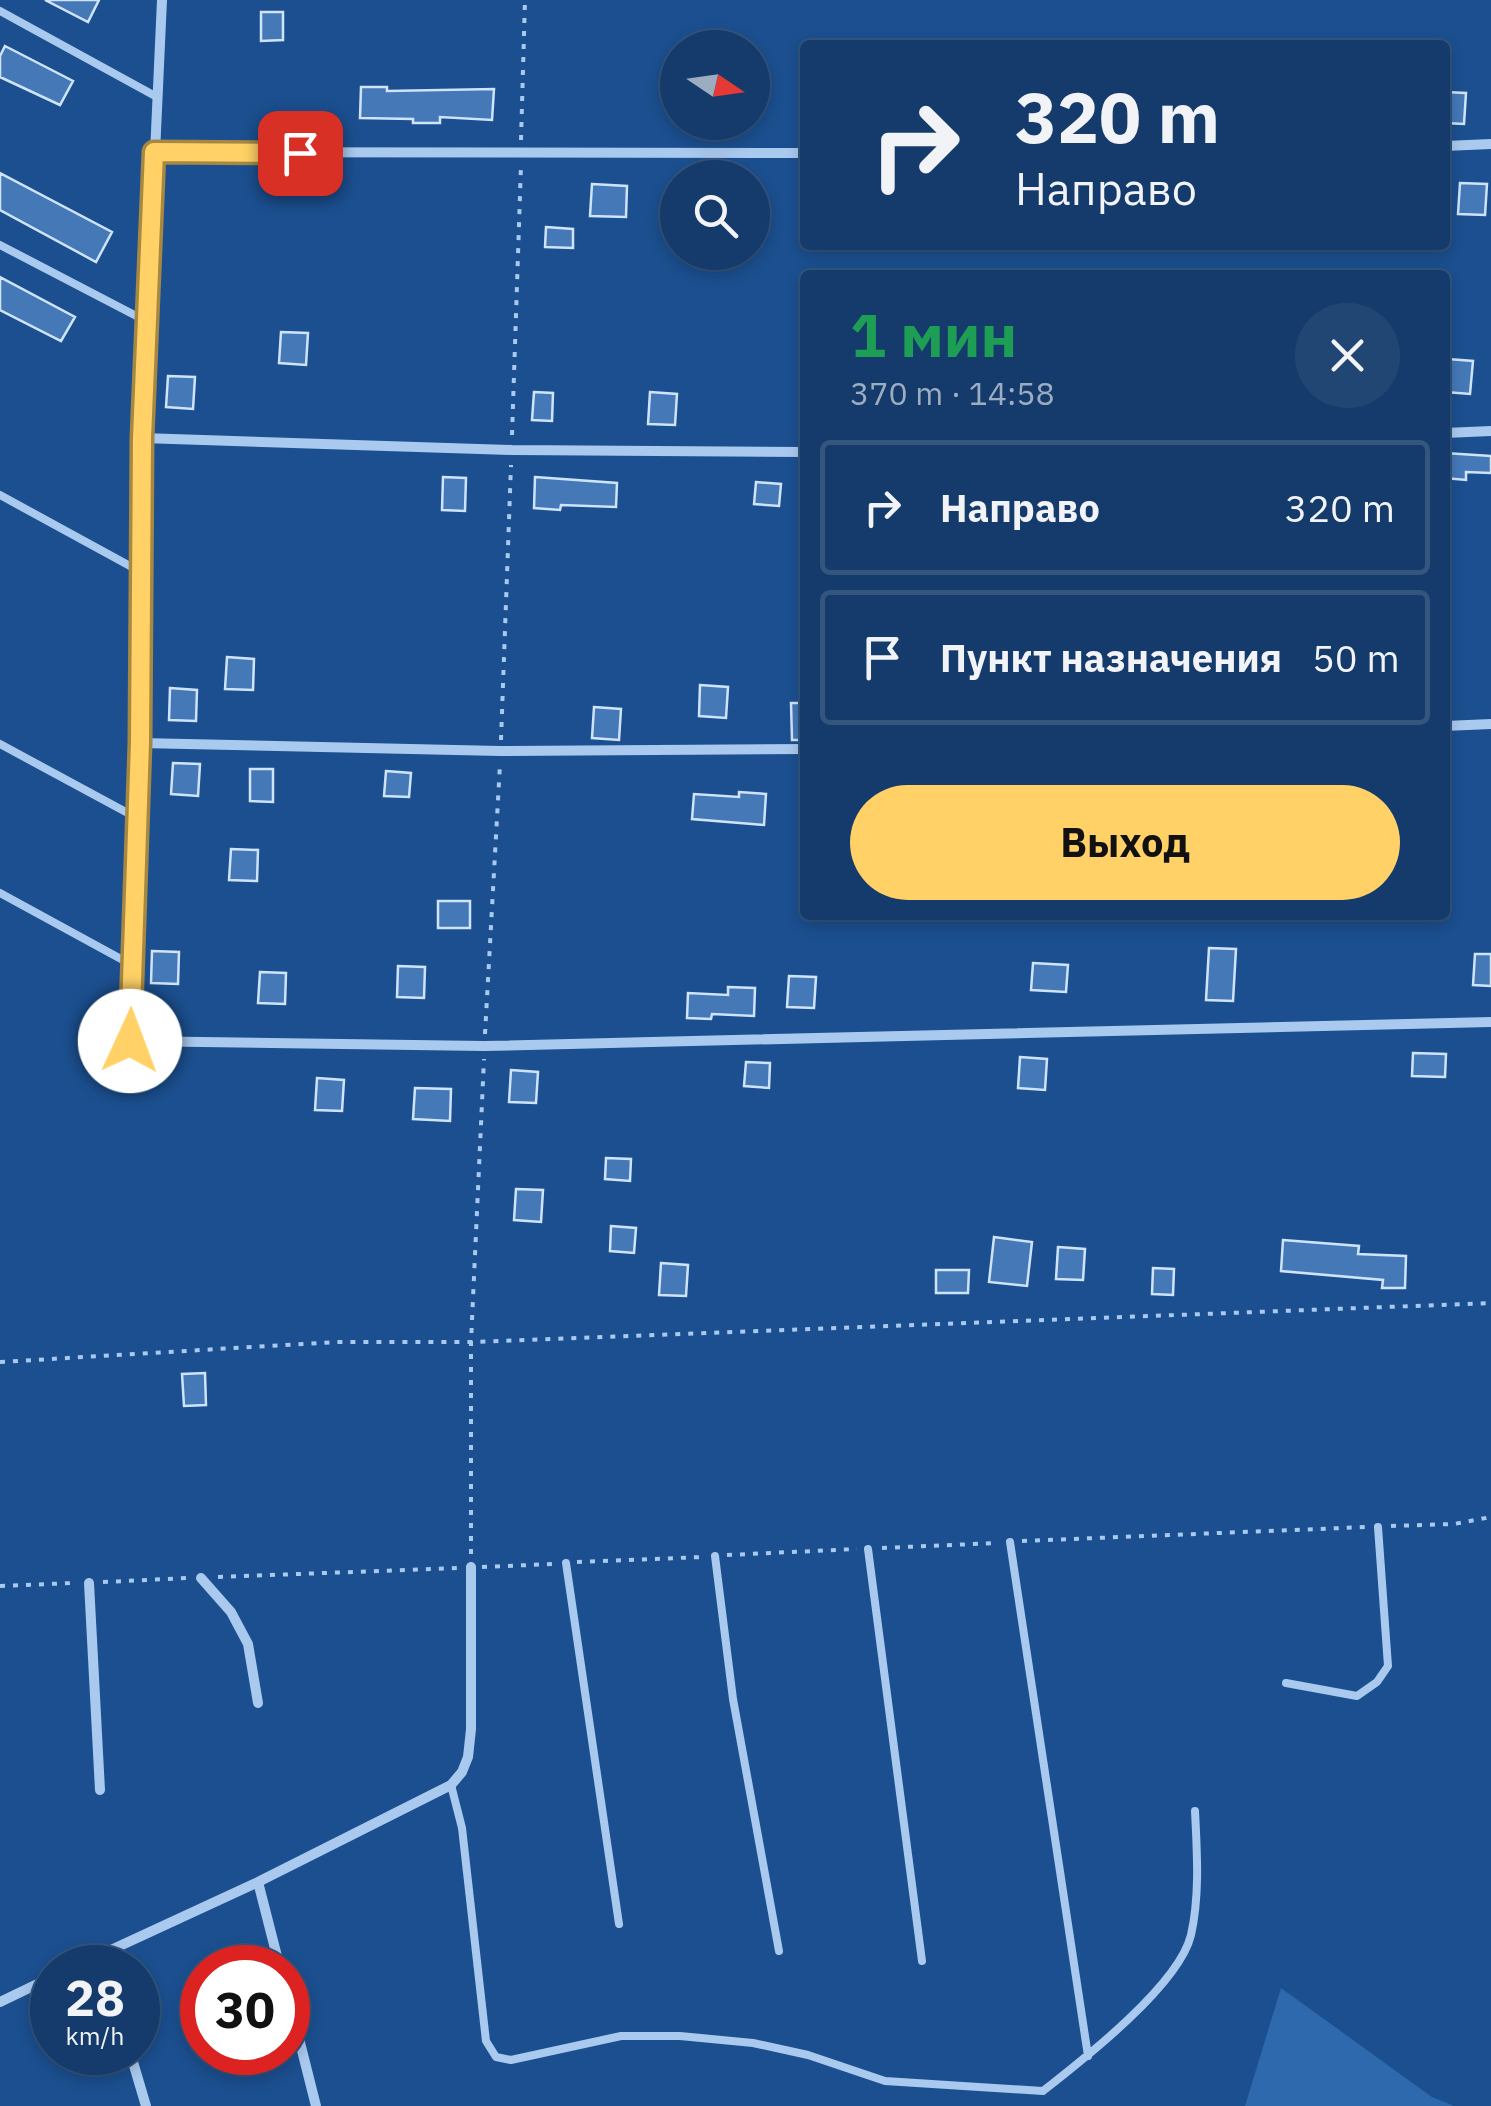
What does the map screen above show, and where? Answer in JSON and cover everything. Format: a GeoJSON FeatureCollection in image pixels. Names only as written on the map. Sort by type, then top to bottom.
{"type":"FeatureCollection","features":[{"type":"Feature","properties":{"kind":"street"},"geometry":{"type":"LineString","coordinates":[[162,0],[142,438],[140,743],[130,1041],[484,1046],[1491,1022]]}},
{"type":"Feature","properties":{"kind":"street"},"geometry":{"type":"LineString","coordinates":[[1450,146],[1491,144]]}},
{"type":"Feature","properties":{"kind":"street"},"geometry":{"type":"LineString","coordinates":[[154,152],[800,153]]}},
{"type":"Feature","properties":{"kind":"street"},"geometry":{"type":"LineString","coordinates":[[1450,433],[1491,431]]}},
{"type":"Feature","properties":{"kind":"street"},"geometry":{"type":"LineString","coordinates":[[142,438],[512,450],[800,452]]}},
{"type":"Feature","properties":{"kind":"street"},"geometry":{"type":"LineString","coordinates":[[1450,726],[1491,724]]}},
{"type":"Feature","properties":{"kind":"street"},"geometry":{"type":"LineString","coordinates":[[140,743],[500,751],[800,748]]}},
{"type":"Feature","properties":{"kind":"street"},"geometry":{"type":"LineString","coordinates":[[122,1945],[451,1785],[468,1757],[472,1729],[471,1567]]}},
{"type":"Feature","properties":{"kind":"street"},"geometry":{"type":"LineString","coordinates":[[200,1578],[231,1612],[248,1644],[258,1703]]}},
{"type":"Feature","properties":{"kind":"street"},"geometry":{"type":"LineString","coordinates":[[89,1583],[100,1790]]}},
{"type":"Feature","properties":{"kind":"street"},"geometry":{"type":"LineString","coordinates":[[258,1882],[274,1945]]}},
{"type":"Feature","properties":{"kind":"street"},"geometry":{"type":"LineString","coordinates":[[0,2002],[30,1988]]}},
{"type":"Feature","properties":{"kind":"street"},"geometry":{"type":"LineString","coordinates":[[137,2075],[146,2106]]}},
{"type":"Feature","properties":{"kind":"street"},"geometry":{"type":"LineString","coordinates":[[308,2075],[316,2106]]}},
{"type":"Feature","properties":{"kind":"lane"},"geometry":{"type":"LineString","coordinates":[[0,11],[156,97]]}},
{"type":"Feature","properties":{"kind":"lane"},"geometry":{"type":"LineString","coordinates":[[0,245],[146,321]]}},
{"type":"Feature","properties":{"kind":"lane"},"geometry":{"type":"LineString","coordinates":[[0,495],[141,572]]}},
{"type":"Feature","properties":{"kind":"lane"},"geometry":{"type":"LineString","coordinates":[[0,744],[137,818]]}},
{"type":"Feature","properties":{"kind":"lane"},"geometry":{"type":"LineString","coordinates":[[0,892],[132,965]]}},
{"type":"Feature","properties":{"kind":"lane"},"geometry":{"type":"LineString","coordinates":[[1286,1683],[1357,1696],[1377,1682],[1388,1666],[1378,1527]]}},
{"type":"Feature","properties":{"kind":"lane"},"geometry":{"type":"LineString","coordinates":[[1010,1542],[1088,2056]]}},
{"type":"Feature","properties":{"kind":"lane"},"geometry":{"type":"LineString","coordinates":[[868,1549],[922,1962]]}},
{"type":"Feature","properties":{"kind":"lane"},"geometry":{"type":"LineString","coordinates":[[715,1556],[733,1699],[779,1951]]}},
{"type":"Feature","properties":{"kind":"lane"},"geometry":{"type":"LineString","coordinates":[[566,1563],[618,1924]]}},
{"type":"Feature","properties":{"kind":"lane"},"geometry":{"type":"LineString","coordinates":[[451,1785],[462,1828],[486,2040],[496,2057],[511,2060],[621,2036],[680,2036],[808,2055],[885,2081],[1043,2091],[1088,2056],[1173,1973],[1190,1938],[1198,1881],[1196,1811]]}},
{"type":"Feature","properties":{"kind":"path"},"geometry":{"type":"LineString","coordinates":[[471,1567],[471,1342],[500,751],[525,0]]}},
{"type":"Feature","properties":{"kind":"path"},"geometry":{"type":"LineString","coordinates":[[0,1362],[336,1342],[471,1342],[1491,1303]]}},
{"type":"Feature","properties":{"kind":"path"},"geometry":{"type":"LineString","coordinates":[[0,1586],[1454,1524],[1491,1517]]}},
{"type":"Feature","properties":{"kind":"shaded area"},"geometry":{"type":"Polygon","coordinates":[[[1281,1988],[1432,2097],[1454,2106],[1245,2106],[1281,1988]]]}},
{"type":"Feature","properties":{"kind":"building"},"geometry":{"type":"Polygon","coordinates":[[[45,0],[99,0],[88,22],[45,0]]]}},
{"type":"Feature","properties":{"kind":"building"},"geometry":{"type":"Polygon","coordinates":[[[261,12],[283,12],[283,40],[261,41],[261,12]]]}},
{"type":"Feature","properties":{"kind":"building"},"geometry":{"type":"Polygon","coordinates":[[[5,46],[73,81],[60,105],[0,77],[0,56],[5,46]]]}},
{"type":"Feature","properties":{"kind":"building"},"geometry":{"type":"Polygon","coordinates":[[[361,87],[387,87],[387,91],[494,89],[492,120],[440,117],[440,123],[413,123],[413,119],[360,118],[361,87]]]}},
{"type":"Feature","properties":{"kind":"building"},"geometry":{"type":"Polygon","coordinates":[[[1450,92],[1466,93],[1464,124],[1450,123],[1450,92]]]}},
{"type":"Feature","properties":{"kind":"building"},"geometry":{"type":"Polygon","coordinates":[[[0,173],[112,232],[96,262],[0,210],[0,173]]]}},
{"type":"Feature","properties":{"kind":"building"},"geometry":{"type":"Polygon","coordinates":[[[1460,183],[1487,184],[1485,215],[1458,214],[1460,183]]]}},
{"type":"Feature","properties":{"kind":"building"},"geometry":{"type":"Polygon","coordinates":[[[592,184],[627,186],[626,217],[590,216],[592,184]]]}},
{"type":"Feature","properties":{"kind":"building"},"geometry":{"type":"Polygon","coordinates":[[[546,227],[573,229],[573,248],[545,247],[546,227]]]}},
{"type":"Feature","properties":{"kind":"building"},"geometry":{"type":"Polygon","coordinates":[[[0,277],[75,317],[61,341],[0,310],[0,277]]]}},
{"type":"Feature","properties":{"kind":"building"},"geometry":{"type":"Polygon","coordinates":[[[281,332],[308,333],[306,365],[279,363],[281,332]]]}},
{"type":"Feature","properties":{"kind":"building"},"geometry":{"type":"Polygon","coordinates":[[[1450,359],[1473,361],[1470,394],[1450,392],[1450,359]]]}},
{"type":"Feature","properties":{"kind":"building"},"geometry":{"type":"Polygon","coordinates":[[[168,376],[195,377],[193,409],[166,407],[168,376]]]}},
{"type":"Feature","properties":{"kind":"building"},"geometry":{"type":"Polygon","coordinates":[[[534,392],[553,393],[552,421],[532,420],[534,392]]]}},
{"type":"Feature","properties":{"kind":"building"},"geometry":{"type":"Polygon","coordinates":[[[650,392],[677,394],[675,425],[648,424],[650,392]]]}},
{"type":"Feature","properties":{"kind":"building"},"geometry":{"type":"Polygon","coordinates":[[[1450,453],[1491,456],[1491,473],[1466,472],[1466,480],[1450,478],[1450,453]]]}},
{"type":"Feature","properties":{"kind":"building"},"geometry":{"type":"Polygon","coordinates":[[[443,477],[466,478],[465,511],[442,510],[443,477]]]}},
{"type":"Feature","properties":{"kind":"building"},"geometry":{"type":"Polygon","coordinates":[[[535,477],[617,483],[616,507],[534,508],[535,477]]]}},
{"type":"Feature","properties":{"kind":"building"},"geometry":{"type":"Polygon","coordinates":[[[756,482],[781,484],[779,506],[754,504],[756,482]]]}},
{"type":"Feature","properties":{"kind":"building"},"geometry":{"type":"Polygon","coordinates":[[[227,657],[254,659],[253,690],[225,689],[227,657]]]}},
{"type":"Feature","properties":{"kind":"building"},"geometry":{"type":"Polygon","coordinates":[[[700,685],[728,687],[726,718],[699,716],[700,685]]]}},
{"type":"Feature","properties":{"kind":"building"},"geometry":{"type":"Polygon","coordinates":[[[170,688],[197,690],[196,721],[169,720],[170,688]]]}},
{"type":"Feature","properties":{"kind":"building"},"geometry":{"type":"Polygon","coordinates":[[[791,703],[800,703],[800,740],[792,740],[791,703]]]}},
{"type":"Feature","properties":{"kind":"building"},"geometry":{"type":"Polygon","coordinates":[[[594,707],[621,709],[619,740],[592,738],[594,707]]]}},
{"type":"Feature","properties":{"kind":"building"},"geometry":{"type":"Polygon","coordinates":[[[173,763],[200,764],[198,796],[171,794],[173,763]]]}},
{"type":"Feature","properties":{"kind":"building"},"geometry":{"type":"Polygon","coordinates":[[[250,769],[273,769],[273,802],[250,801],[250,769]]]}},
{"type":"Feature","properties":{"kind":"building"},"geometry":{"type":"Polygon","coordinates":[[[386,771],[411,773],[409,797],[384,796],[386,771]]]}},
{"type":"Feature","properties":{"kind":"building"},"geometry":{"type":"Polygon","coordinates":[[[739,792],[766,794],[764,825],[692,819],[694,794],[739,797],[739,792]]]}},
{"type":"Feature","properties":{"kind":"building"},"geometry":{"type":"Polygon","coordinates":[[[231,849],[258,850],[257,881],[229,880],[231,849]]]}},
{"type":"Feature","properties":{"kind":"building"},"geometry":{"type":"Polygon","coordinates":[[[438,901],[470,901],[470,928],[438,928],[438,901]]]}},
{"type":"Feature","properties":{"kind":"building"},"geometry":{"type":"Polygon","coordinates":[[[1209,948],[1236,949],[1233,1001],[1206,1000],[1209,948]]]}},
{"type":"Feature","properties":{"kind":"building"},"geometry":{"type":"Polygon","coordinates":[[[152,951],[179,952],[178,984],[151,983],[152,951]]]}},
{"type":"Feature","properties":{"kind":"building"},"geometry":{"type":"Polygon","coordinates":[[[1475,954],[1491,954],[1491,986],[1473,985],[1475,954]]]}},
{"type":"Feature","properties":{"kind":"building"},"geometry":{"type":"Polygon","coordinates":[[[1033,963],[1068,965],[1066,992],[1031,990],[1033,963]]]}},
{"type":"Feature","properties":{"kind":"building"},"geometry":{"type":"Polygon","coordinates":[[[398,966],[425,967],[424,998],[397,997],[398,966]]]}},
{"type":"Feature","properties":{"kind":"building"},"geometry":{"type":"Polygon","coordinates":[[[260,972],[286,973],[285,1004],[258,1003],[260,972]]]}},
{"type":"Feature","properties":{"kind":"building"},"geometry":{"type":"Polygon","coordinates":[[[789,976],[816,977],[814,1008],[787,1007],[789,976]]]}},
{"type":"Feature","properties":{"kind":"building"},"geometry":{"type":"Polygon","coordinates":[[[728,987],[755,988],[754,1016],[712,1014],[711,1019],[687,1018],[688,993],[728,995],[728,987]]]}},
{"type":"Feature","properties":{"kind":"building"},"geometry":{"type":"Polygon","coordinates":[[[1413,1053],[1446,1054],[1445,1077],[1412,1076],[1413,1053]]]}},
{"type":"Feature","properties":{"kind":"building"},"geometry":{"type":"Polygon","coordinates":[[[1020,1057],[1047,1059],[1045,1090],[1018,1088],[1020,1057]]]}},
{"type":"Feature","properties":{"kind":"building"},"geometry":{"type":"Polygon","coordinates":[[[746,1062],[770,1063],[769,1088],[744,1086],[746,1062]]]}},
{"type":"Feature","properties":{"kind":"building"},"geometry":{"type":"Polygon","coordinates":[[[511,1070],[538,1072],[536,1103],[509,1102],[511,1070]]]}},
{"type":"Feature","properties":{"kind":"building"},"geometry":{"type":"Polygon","coordinates":[[[317,1078],[344,1080],[342,1111],[315,1110],[317,1078]]]}},
{"type":"Feature","properties":{"kind":"building"},"geometry":{"type":"Polygon","coordinates":[[[415,1088],[451,1089],[450,1121],[413,1119],[415,1088]]]}},
{"type":"Feature","properties":{"kind":"building"},"geometry":{"type":"Polygon","coordinates":[[[606,1158],[631,1159],[630,1181],[605,1179],[606,1158]]]}},
{"type":"Feature","properties":{"kind":"building"},"geometry":{"type":"Polygon","coordinates":[[[516,1189],[543,1190],[541,1222],[514,1220],[516,1189]]]}},
{"type":"Feature","properties":{"kind":"building"},"geometry":{"type":"Polygon","coordinates":[[[611,1226],[636,1228],[634,1253],[610,1251],[611,1226]]]}},
{"type":"Feature","properties":{"kind":"building"},"geometry":{"type":"Polygon","coordinates":[[[994,1237],[1032,1242],[1027,1286],[989,1282],[994,1237]]]}},
{"type":"Feature","properties":{"kind":"building"},"geometry":{"type":"Polygon","coordinates":[[[1283,1240],[1359,1246],[1358,1254],[1406,1256],[1405,1288],[1382,1288],[1383,1280],[1281,1271],[1283,1240]]]}},
{"type":"Feature","properties":{"kind":"building"},"geometry":{"type":"Polygon","coordinates":[[[1058,1247],[1085,1249],[1083,1280],[1056,1279],[1058,1247]]]}},
{"type":"Feature","properties":{"kind":"building"},"geometry":{"type":"Polygon","coordinates":[[[661,1263],[688,1265],[686,1296],[659,1295],[661,1263]]]}},
{"type":"Feature","properties":{"kind":"building"},"geometry":{"type":"Polygon","coordinates":[[[1153,1268],[1174,1269],[1173,1295],[1152,1294],[1153,1268]]]}},
{"type":"Feature","properties":{"kind":"building"},"geometry":{"type":"Polygon","coordinates":[[[936,1270],[969,1270],[968,1293],[936,1293],[936,1270]]]}},
{"type":"Feature","properties":{"kind":"building"},"geometry":{"type":"Polygon","coordinates":[[[205,1373],[206,1405],[184,1406],[182,1374],[205,1373]]]}},
{"type":"Feature","properties":{"kind":"route"},"geometry":{"type":"LineString","coordinates":[[130,1041],[140,743],[142,438],[154,152],[300,153]]}}]}
